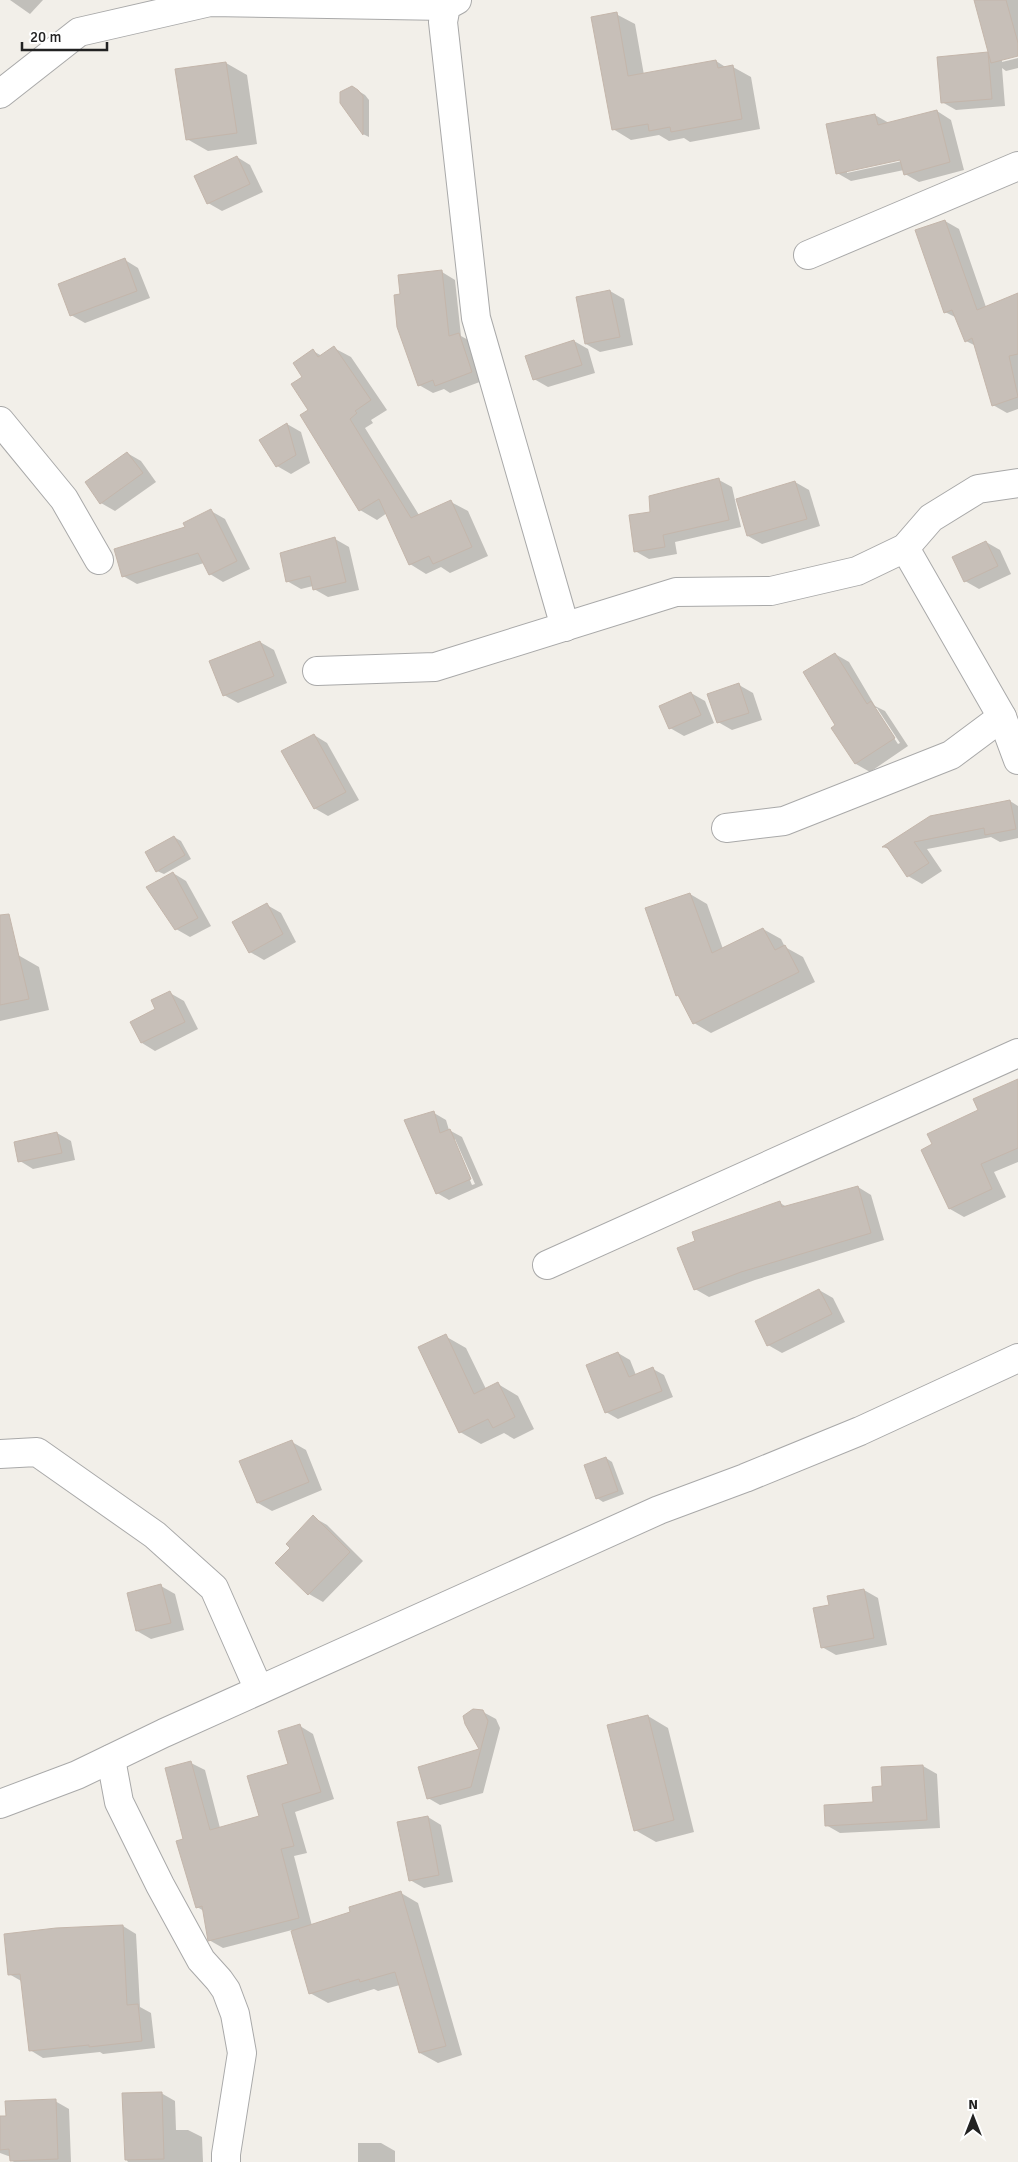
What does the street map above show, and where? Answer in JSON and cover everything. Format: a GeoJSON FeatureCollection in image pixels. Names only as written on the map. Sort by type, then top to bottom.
{"type":"FeatureCollection","features":[{"type":"Feature","properties":{"kind":"street"},"geometry":{"type":"LineString","coordinates":[[0,94],[80,32],[210,2],[452,3],[443,22],[476,318],[565,627]]}},
{"type":"Feature","properties":{"kind":"street"},"geometry":{"type":"LineString","coordinates":[[808,256],[1018,166]]}},
{"type":"Feature","properties":{"kind":"street"},"geometry":{"type":"LineString","coordinates":[[0,421],[64,498],[99,560]]}},
{"type":"Feature","properties":{"kind":"street"},"geometry":{"type":"LineString","coordinates":[[317,670],[435,667],[676,592],[771,591],[857,571],[905,548],[931,518],[978,489],[1018,483]]}},
{"type":"Feature","properties":{"kind":"street"},"geometry":{"type":"LineString","coordinates":[[905,548],[1002,717],[1018,760]]}},
{"type":"Feature","properties":{"kind":"street"},"geometry":{"type":"LineString","coordinates":[[726,828],[784,821],[951,755],[1002,717]]}},
{"type":"Feature","properties":{"kind":"street"},"geometry":{"type":"LineString","coordinates":[[547,1266],[1018,1052]]}},
{"type":"Feature","properties":{"kind":"street"},"geometry":{"type":"LineString","coordinates":[[0,1804],[77,1775],[259,1690],[659,1510],[745,1478],[860,1431],[1018,1358]]}},
{"type":"Feature","properties":{"kind":"street"},"geometry":{"type":"LineString","coordinates":[[0,1454],[37,1452],[155,1535],[214,1588],[259,1690]]}},
{"type":"Feature","properties":{"kind":"street"},"geometry":{"type":"LineString","coordinates":[[111,1759],[119,1802],[160,1885],[201,1960],[226,1990],[235,2014],[242,2054],[226,2162]]}},
{"type":"Feature","properties":{"kind":"street"},"geometry":{"type":"LineString","coordinates":[[77,1775],[119,1802]]}},
{"type":"Feature","properties":{"kind":"building"},"geometry":{"type":"Polygon","coordinates":[[[974,0],[1006,0],[1018,43],[1018,56],[991,63],[974,0]]]}},
{"type":"Feature","properties":{"kind":"building"},"geometry":{"type":"Polygon","coordinates":[[[617,12],[628,76],[716,60],[718,68],[733,65],[742,119],[671,132],[670,127],[649,131],[648,124],[612,130],[591,17],[617,12]]]}},
{"type":"Feature","properties":{"kind":"building"},"geometry":{"type":"Polygon","coordinates":[[[988,52],[992,99],[941,103],[937,57],[988,52]]]}},
{"type":"Feature","properties":{"kind":"building"},"geometry":{"type":"Polygon","coordinates":[[[226,62],[237,133],[186,140],[175,69],[226,62]]]}},
{"type":"Feature","properties":{"kind":"building"},"geometry":{"type":"Polygon","coordinates":[[[352,86],[363,96],[363,135],[340,103],[340,92],[352,86]]]}},
{"type":"Feature","properties":{"kind":"building"},"geometry":{"type":"Polygon","coordinates":[[[937,110],[950,162],[904,175],[900,160],[836,174],[826,124],[875,114],[878,125],[937,110]]]}},
{"type":"Feature","properties":{"kind":"building"},"geometry":{"type":"Polygon","coordinates":[[[237,156],[250,184],[207,204],[194,176],[237,156]]]}},
{"type":"Feature","properties":{"kind":"building"},"geometry":{"type":"Polygon","coordinates":[[[945,220],[977,310],[1018,293],[1018,354],[1009,356],[1018,397],[992,406],[972,338],[965,342],[952,310],[944,313],[915,230],[945,220]]]}},
{"type":"Feature","properties":{"kind":"building"},"geometry":{"type":"Polygon","coordinates":[[[125,258],[137,291],[70,316],[58,284],[125,258]]]}},
{"type":"Feature","properties":{"kind":"building"},"geometry":{"type":"Polygon","coordinates":[[[442,270],[449,336],[459,333],[472,372],[435,386],[433,380],[418,386],[397,327],[394,295],[400,294],[398,275],[442,270]]]}},
{"type":"Feature","properties":{"kind":"building"},"geometry":{"type":"Polygon","coordinates":[[[610,290],[620,337],[585,344],[576,297],[610,290]]]}},
{"type":"Feature","properties":{"kind":"building"},"geometry":{"type":"Polygon","coordinates":[[[574,340],[582,365],[533,380],[525,356],[574,340]]]}},
{"type":"Feature","properties":{"kind":"building"},"geometry":{"type":"Polygon","coordinates":[[[334,346],[371,400],[355,411],[357,413],[350,419],[411,518],[451,500],[472,547],[433,564],[429,556],[409,565],[379,499],[359,511],[300,415],[308,410],[291,384],[302,377],[293,363],[313,349],[318,357],[334,346]]]}},
{"type":"Feature","properties":{"kind":"building"},"geometry":{"type":"Polygon","coordinates":[[[287,423],[296,455],[276,467],[259,440],[287,423]]]}},
{"type":"Feature","properties":{"kind":"building"},"geometry":{"type":"Polygon","coordinates":[[[127,452],[143,473],[100,504],[85,482],[127,452]]]}},
{"type":"Feature","properties":{"kind":"building"},"geometry":{"type":"Polygon","coordinates":[[[719,478],[729,520],[663,535],[665,547],[634,552],[629,515],[650,512],[649,496],[719,478]]]}},
{"type":"Feature","properties":{"kind":"building"},"geometry":{"type":"Polygon","coordinates":[[[795,481],[807,519],[747,536],[736,499],[795,481]]]}},
{"type":"Feature","properties":{"kind":"building"},"geometry":{"type":"Polygon","coordinates":[[[211,509],[237,561],[209,575],[198,553],[122,577],[114,549],[185,527],[183,523],[211,509]]]}},
{"type":"Feature","properties":{"kind":"building"},"geometry":{"type":"Polygon","coordinates":[[[335,537],[346,582],[313,590],[310,576],[286,582],[280,553],[335,537]]]}},
{"type":"Feature","properties":{"kind":"building"},"geometry":{"type":"Polygon","coordinates":[[[986,541],[998,566],[964,582],[952,557],[986,541]]]}},
{"type":"Feature","properties":{"kind":"building"},"geometry":{"type":"Polygon","coordinates":[[[260,641],[274,676],[223,696],[209,661],[260,641]]]}},
{"type":"Feature","properties":{"kind":"building"},"geometry":{"type":"Polygon","coordinates":[[[835,653],[867,704],[871,701],[895,738],[855,764],[831,728],[835,725],[803,672],[835,653]]]}},
{"type":"Feature","properties":{"kind":"building"},"geometry":{"type":"Polygon","coordinates":[[[739,683],[749,713],[717,723],[707,694],[739,683]]]}},
{"type":"Feature","properties":{"kind":"building"},"geometry":{"type":"Polygon","coordinates":[[[691,692],[701,715],[669,729],[659,706],[691,692]]]}},
{"type":"Feature","properties":{"kind":"building"},"geometry":{"type":"Polygon","coordinates":[[[314,734],[346,792],[314,809],[281,751],[314,734]]]}},
{"type":"Feature","properties":{"kind":"building"},"geometry":{"type":"Polygon","coordinates":[[[1010,800],[1016,829],[985,835],[984,828],[914,842],[929,863],[907,877],[887,847],[882,847],[930,816],[1010,800]]]}},
{"type":"Feature","properties":{"kind":"building"},"geometry":{"type":"Polygon","coordinates":[[[174,836],[185,855],[156,872],[145,852],[174,836]]]}},
{"type":"Feature","properties":{"kind":"building"},"geometry":{"type":"Polygon","coordinates":[[[173,872],[198,918],[175,930],[146,887],[173,872]]]}},
{"type":"Feature","properties":{"kind":"building"},"geometry":{"type":"Polygon","coordinates":[[[690,893],[712,953],[763,928],[775,950],[785,945],[799,972],[693,1024],[678,995],[676,996],[645,908],[690,893]]]}},
{"type":"Feature","properties":{"kind":"building"},"geometry":{"type":"Polygon","coordinates":[[[267,903],[283,934],[249,953],[232,922],[267,903]]]}},
{"type":"Feature","properties":{"kind":"building"},"geometry":{"type":"Polygon","coordinates":[[[9,914],[29,999],[0,1005],[0,915],[9,914]]]}},
{"type":"Feature","properties":{"kind":"building"},"geometry":{"type":"Polygon","coordinates":[[[170,991],[185,1022],[141,1043],[130,1022],[155,1009],[151,1000],[170,991]]]}},
{"type":"Feature","properties":{"kind":"building"},"geometry":{"type":"Polygon","coordinates":[[[1018,1079],[1018,1148],[981,1164],[992,1189],[949,1209],[921,1150],[932,1144],[927,1134],[978,1110],[973,1099],[1018,1079]]]}},
{"type":"Feature","properties":{"kind":"building"},"geometry":{"type":"Polygon","coordinates":[[[434,1111],[440,1133],[450,1129],[471,1179],[436,1194],[404,1120],[434,1111]]]}},
{"type":"Feature","properties":{"kind":"building"},"geometry":{"type":"Polygon","coordinates":[[[57,1132],[62,1153],[18,1162],[14,1142],[57,1132]]]}},
{"type":"Feature","properties":{"kind":"building"},"geometry":{"type":"Polygon","coordinates":[[[858,1186],[871,1233],[741,1272],[694,1290],[677,1248],[695,1241],[692,1232],[780,1201],[782,1207],[858,1186]]]}},
{"type":"Feature","properties":{"kind":"building"},"geometry":{"type":"Polygon","coordinates":[[[819,1289],[832,1314],[767,1346],[755,1321],[819,1289]]]}},
{"type":"Feature","properties":{"kind":"building"},"geometry":{"type":"Polygon","coordinates":[[[446,1334],[474,1394],[498,1382],[515,1417],[493,1428],[488,1419],[459,1433],[418,1347],[446,1334]]]}},
{"type":"Feature","properties":{"kind":"building"},"geometry":{"type":"Polygon","coordinates":[[[618,1352],[629,1377],[653,1367],[662,1391],[605,1413],[586,1365],[618,1352]]]}},
{"type":"Feature","properties":{"kind":"building"},"geometry":{"type":"Polygon","coordinates":[[[292,1440],[309,1482],[257,1503],[239,1461],[292,1440]]]}},
{"type":"Feature","properties":{"kind":"building"},"geometry":{"type":"Polygon","coordinates":[[[606,1457],[618,1491],[596,1499],[584,1465],[606,1457]]]}},
{"type":"Feature","properties":{"kind":"building"},"geometry":{"type":"Polygon","coordinates":[[[313,1515],[350,1552],[308,1595],[275,1563],[290,1548],[286,1544],[313,1515]]]}},
{"type":"Feature","properties":{"kind":"building"},"geometry":{"type":"Polygon","coordinates":[[[161,1584],[171,1623],[136,1631],[127,1593],[161,1584]]]}},
{"type":"Feature","properties":{"kind":"building"},"geometry":{"type":"Polygon","coordinates":[[[864,1589],[874,1638],[821,1648],[813,1608],[829,1605],[827,1596],[864,1589]]]}},
{"type":"Feature","properties":{"kind":"building"},"geometry":{"type":"Polygon","coordinates":[[[473,1709],[483,1710],[488,1721],[471,1787],[427,1799],[418,1767],[479,1749],[465,1724],[463,1716],[473,1709]]]}},
{"type":"Feature","properties":{"kind":"building"},"geometry":{"type":"Polygon","coordinates":[[[648,1715],[674,1820],[634,1831],[607,1725],[648,1715]]]}},
{"type":"Feature","properties":{"kind":"building"},"geometry":{"type":"Polygon","coordinates":[[[300,1724],[321,1792],[282,1804],[294,1846],[281,1849],[299,1918],[208,1941],[202,1906],[196,1908],[176,1841],[183,1839],[165,1768],[191,1761],[210,1830],[259,1816],[247,1776],[288,1764],[278,1731],[300,1724]]]}},
{"type":"Feature","properties":{"kind":"building"},"geometry":{"type":"Polygon","coordinates":[[[923,1765],[927,1820],[825,1826],[824,1805],[873,1802],[872,1787],[882,1786],[881,1767],[923,1765]]]}},
{"type":"Feature","properties":{"kind":"building"},"geometry":{"type":"Polygon","coordinates":[[[428,1816],[439,1875],[409,1881],[397,1822],[428,1816]]]}},
{"type":"Feature","properties":{"kind":"building"},"geometry":{"type":"Polygon","coordinates":[[[401,1891],[446,2046],[419,2053],[395,1972],[360,1982],[359,1979],[309,1994],[291,1931],[350,1912],[349,1907],[401,1891]]]}},
{"type":"Feature","properties":{"kind":"building"},"geometry":{"type":"Polygon","coordinates":[[[123,1925],[127,2005],[138,2004],[142,2041],[29,2051],[20,1974],[8,1975],[4,1934],[56,1928],[123,1925]]]}},
{"type":"Feature","properties":{"kind":"building"},"geometry":{"type":"Polygon","coordinates":[[[162,2092],[164,2159],[125,2160],[122,2093],[162,2092]]]}},
{"type":"Feature","properties":{"kind":"building"},"geometry":{"type":"Polygon","coordinates":[[[56,2099],[58,2159],[10,2161],[9,2149],[0,2150],[0,2116],[6,2116],[5,2101],[56,2099]]]}}]}
